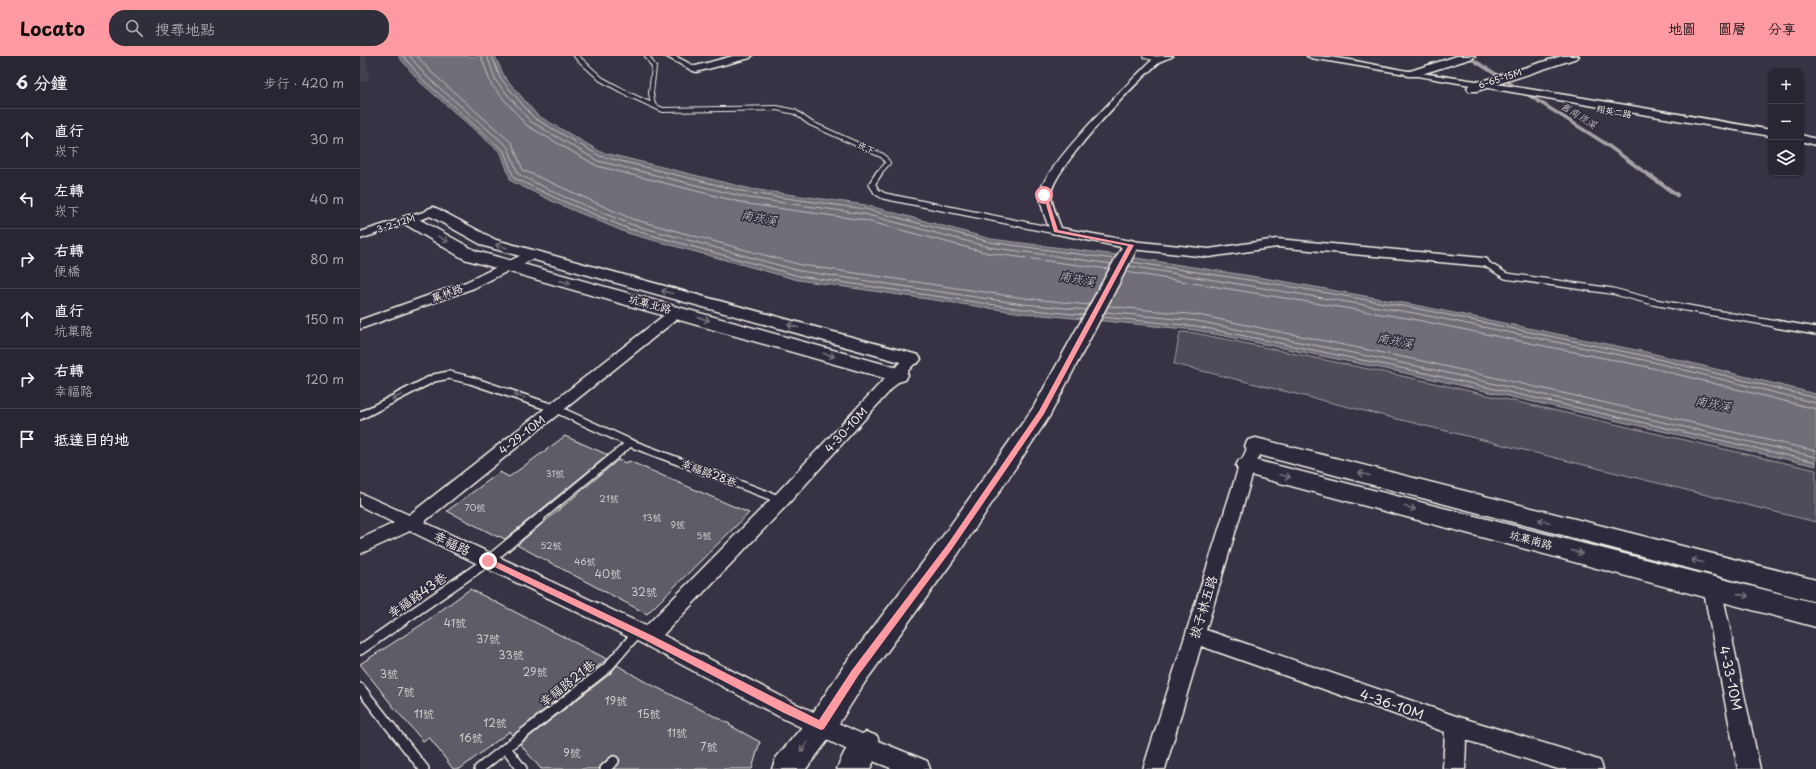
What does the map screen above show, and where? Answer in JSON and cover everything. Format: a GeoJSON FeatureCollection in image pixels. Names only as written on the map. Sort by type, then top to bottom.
{"type":"FeatureCollection","features":[{"type":"Feature","properties":{"kind":"street"},"geometry":{"type":"LineString","coordinates":[[669,56],[696,69],[746,56]]}},
{"type":"Feature","properties":{"kind":"street"},"geometry":{"type":"LineString","coordinates":[[683,62],[706,56]]}},
{"type":"Feature","properties":{"kind":"street"},"geometry":{"type":"LineString","coordinates":[[1056,231],[1044,195],[1049,182],[1062,163],[1111,105],[1158,59],[1169,56]]}},
{"type":"Feature","properties":{"kind":"street","name":"翔英二路"},"geometry":{"type":"LineString","coordinates":[[1311,56],[1411,74],[1484,84],[1768,132]]}},
{"type":"Feature","properties":{"kind":"street"},"geometry":{"type":"LineString","coordinates":[[1411,74],[1469,56]]}},
{"type":"Feature","properties":{"kind":"street","name":"6-65-15M"},"geometry":{"type":"LineString","coordinates":[[1473,88],[1573,56]]}},
{"type":"Feature","properties":{"kind":"street","name":"翔英二路"},"geometry":{"type":"LineString","coordinates":[[1411,74],[1473,88],[1768,138]]}},
{"type":"Feature","properties":{"kind":"street"},"geometry":{"type":"LineString","coordinates":[[1804,139],[1816,143]]}},
{"type":"Feature","properties":{"kind":"street"},"geometry":{"type":"LineString","coordinates":[[1804,144],[1816,143]]}},
{"type":"Feature","properties":{"kind":"street","name":"3-2-12M"},"geometry":{"type":"LineString","coordinates":[[360,236],[433,212]]}},
{"type":"Feature","properties":{"kind":"street","name":"坑菓北路"},"geometry":{"type":"LineString","coordinates":[[433,212],[490,243],[911,359]]}},
{"type":"Feature","properties":{"kind":"street","name":"坑菓北路"},"geometry":{"type":"LineString","coordinates":[[408,220],[470,255],[898,375]]}},
{"type":"Feature","properties":{"kind":"street","name":"崁下"},"geometry":{"type":"LineString","coordinates":[[1056,231],[1129,249],[1209,253],[1277,243],[1483,262]]}},
{"type":"Feature","properties":{"kind":"street"},"geometry":{"type":"LineString","coordinates":[[787,769],[821,726],[855,673],[949,547],[1042,412],[1129,249]]}},
{"type":"Feature","properties":{"kind":"street","name":"菓林路"},"geometry":{"type":"LineString","coordinates":[[360,325],[470,284],[509,267],[530,255]]}},
{"type":"Feature","properties":{"kind":"street","name":"4-29-10M"},"geometry":{"type":"LineString","coordinates":[[360,547],[411,523],[677,312]]}},
{"type":"Feature","properties":{"kind":"street","name":"4-30-10M"},"geometry":{"type":"LineString","coordinates":[[781,500],[898,375],[911,359]]}},
{"type":"Feature","properties":{"kind":"street","name":"坑菓南路"},"geometry":{"type":"LineString","coordinates":[[1251,456],[1712,587],[1816,615]]}},
{"type":"Feature","properties":{"kind":"street","name":"坑菓南路"},"geometry":{"type":"LineString","coordinates":[[1251,456],[1816,591]]}},
{"type":"Feature","properties":{"kind":"street","name":"拔子林五路"},"geometry":{"type":"LineString","coordinates":[[1154,769],[1194,635],[1251,456]]}},
{"type":"Feature","properties":{"kind":"street","name":"幸福路"},"geometry":{"type":"LineString","coordinates":[[360,499],[643,635],[787,710],[821,726],[859,758],[919,769]]}},
{"type":"Feature","properties":{"kind":"street"},"geometry":{"type":"LineString","coordinates":[[643,635],[781,500]]}},
{"type":"Feature","properties":{"kind":"street","name":"4-33-10M"},"geometry":{"type":"LineString","coordinates":[[1712,587],[1749,769]]}},
{"type":"Feature","properties":{"kind":"street","name":"4-36-10M"},"geometry":{"type":"LineString","coordinates":[[1194,635],[1456,726],[1592,769]]}},
{"type":"Feature","properties":{"kind":"street"},"geometry":{"type":"LineString","coordinates":[[1454,769],[1456,726]]}},
{"type":"Feature","properties":{"kind":"lane","name":"崁下"},"geometry":{"type":"LineString","coordinates":[[576,56],[601,79],[630,95],[663,110],[777,108],[795,110],[810,123],[883,156],[888,163],[873,180],[871,185],[876,192],[884,196],[1056,231]]}},
{"type":"Feature","properties":{"kind":"lane"},"geometry":{"type":"LineString","coordinates":[[647,56],[654,67],[651,93],[653,105]]}},
{"type":"Feature","properties":{"kind":"lane"},"geometry":{"type":"LineString","coordinates":[[1145,56],[1158,59]]}},
{"type":"Feature","properties":{"kind":"lane"},"geometry":{"type":"LineString","coordinates":[[1483,262],[1506,276],[1612,291],[1654,302],[1816,331]]}},
{"type":"Feature","properties":{"kind":"lane","name":"幸福路28巷"},"geometry":{"type":"LineString","coordinates":[[360,416],[434,378],[449,375],[470,380],[556,409],[630,443],[781,500]]}},
{"type":"Feature","properties":{"kind":"lane"},"geometry":{"type":"LineString","coordinates":[[488,561],[630,443]]}},
{"type":"Feature","properties":{"kind":"lane","name":"幸福路43巷"},"geometry":{"type":"LineString","coordinates":[[360,650],[488,561]]}},
{"type":"Feature","properties":{"kind":"lane","name":"幸福路21巷"},"geometry":{"type":"LineString","coordinates":[[479,769],[607,668],[643,635]]}},
{"type":"Feature","properties":{"kind":"lane"},"geometry":{"type":"LineString","coordinates":[[360,688],[424,769]]}},
{"type":"Feature","properties":{"kind":"lane"},"geometry":{"type":"LineString","coordinates":[[506,748],[522,769]]}},
{"type":"Feature","properties":{"kind":"lane"},"geometry":{"type":"LineString","coordinates":[[605,769],[614,761]]}},
{"type":"Feature","properties":{"kind":"shaded area"},"geometry":{"type":"Polygon","coordinates":[[[360,56],[367,56],[366,59],[370,80],[360,82],[360,56]]]}},
{"type":"Feature","properties":{"kind":"shaded area"},"geometry":{"type":"Polygon","coordinates":[[[1180,332],[1195,333],[1421,380],[1816,470],[1816,522],[1174,364],[1180,332]]]}},
{"type":"Feature","properties":{"kind":"water","name":"南崁溪"},"geometry":{"type":"Polygon","coordinates":[[[398,56],[495,56],[504,76],[537,115],[601,152],[751,189],[866,205],[991,239],[1117,255],[1276,280],[1415,305],[1651,353],[1816,394],[1816,466],[1419,376],[1195,330],[1022,313],[798,280],[627,233],[556,203],[511,181],[501,153],[420,82],[398,56]]]}},
{"type":"Feature","properties":{"kind":"building"},"geometry":{"type":"Polygon","coordinates":[[[565,436],[608,455],[505,539],[499,536],[498,537],[447,511],[500,472],[509,477],[565,436]]]}},
{"type":"Feature","properties":{"kind":"building"},"geometry":{"type":"Polygon","coordinates":[[[618,460],[626,463],[629,461],[749,513],[647,614],[517,545],[618,460]]]}},
{"type":"Feature","properties":{"kind":"building"},"geometry":{"type":"Polygon","coordinates":[[[470,589],[607,659],[513,735],[510,731],[460,769],[453,769],[429,737],[423,741],[395,709],[360,664],[421,625],[470,589]]]}},
{"type":"Feature","properties":{"kind":"building"},"geometry":{"type":"Polygon","coordinates":[[[617,665],[642,680],[730,724],[729,725],[760,742],[752,769],[614,769],[620,760],[618,757],[613,755],[601,765],[599,769],[541,769],[520,744],[611,673],[617,665]]]}},
{"type":"Feature","properties":{"kind":"waterway","name":"舊南崁溪"},"geometry":{"type":"LineString","coordinates":[[1467,56],[1603,142],[1647,174]]}},
{"type":"Feature","properties":{"kind":"waterway","name":"舊南崁溪"},"geometry":{"type":"LineString","coordinates":[[1646,173],[1677,195]]}},
{"type":"Feature","properties":{"kind":"route"},"geometry":{"type":"LineString","coordinates":[[488,561],[648,637],[787,710],[821,726],[855,673],[949,547],[1042,412],[1131,245],[1056,231],[1044,195]]}}]}
